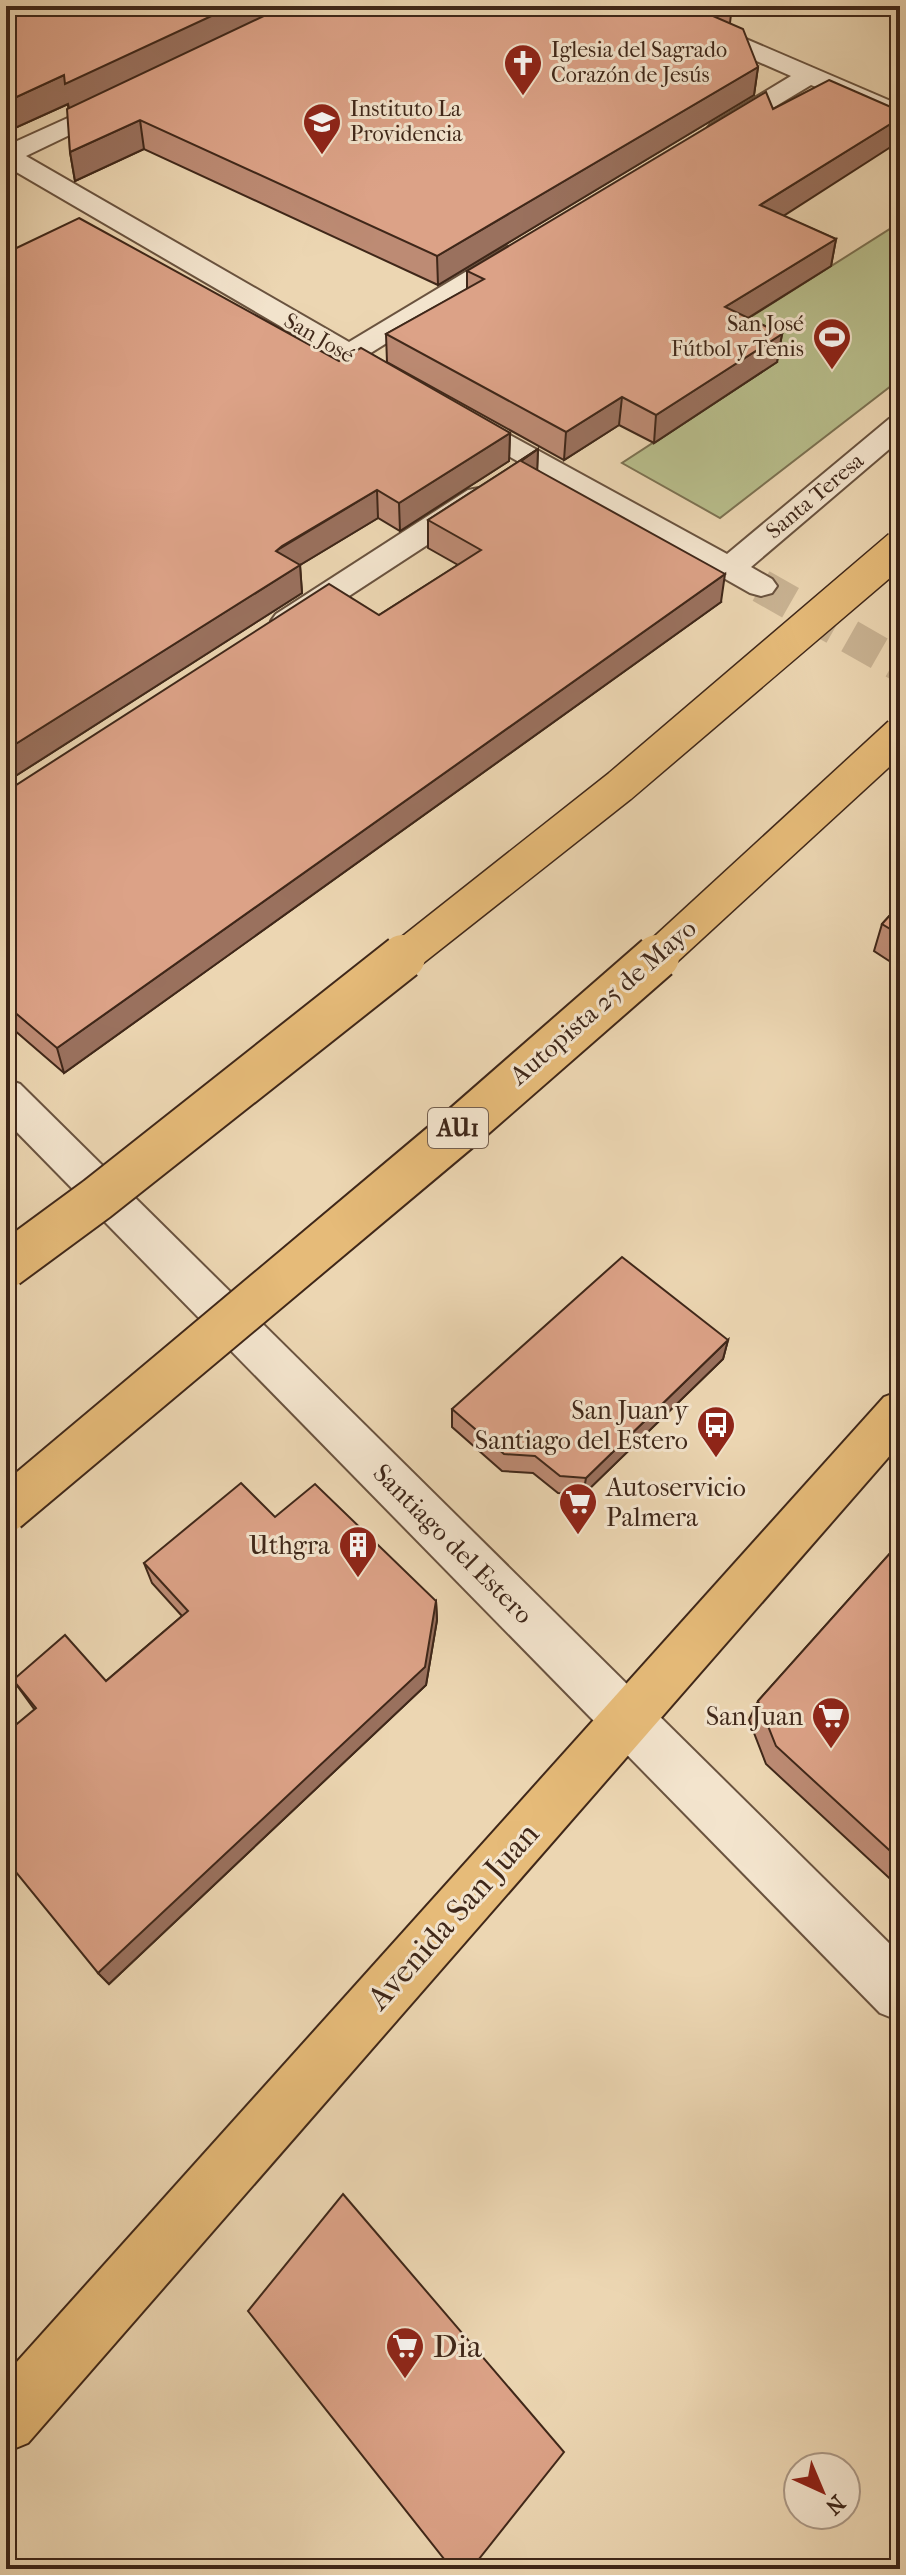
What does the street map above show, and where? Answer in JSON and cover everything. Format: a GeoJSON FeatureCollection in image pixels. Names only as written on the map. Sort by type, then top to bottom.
{"type":"FeatureCollection","features":[{"type":"Feature","properties":{"kind":"main road"},"geometry":{"type":"LineString","coordinates":[[6,1266],[97,1199],[620,786],[900,547]]}},
{"type":"Feature","properties":{"kind":"main road","name":"Autopista 25 de Mayo"},"geometry":{"type":"LineString","coordinates":[[6,1510],[567,1033],[711,908],[900,734]]}},
{"type":"Feature","properties":{"kind":"main road","name":"Avenida San Juan"},"geometry":{"type":"LineString","coordinates":[[6,2421],[900,1411]]}},
{"type":"Feature","properties":{"kind":"street"},"geometry":{"type":"LineString","coordinates":[[650,6],[900,114]]}},
{"type":"Feature","properties":{"kind":"street"},"geometry":{"type":"LineString","coordinates":[[701,141],[810,75]]}},
{"type":"Feature","properties":{"kind":"street"},"geometry":{"type":"LineString","coordinates":[[6,155],[149,87]]}},
{"type":"Feature","properties":{"kind":"street","name":"San José"},"geometry":{"type":"LineString","coordinates":[[6,155],[348,355],[761,586]]}},
{"type":"Feature","properties":{"kind":"street"},"geometry":{"type":"LineString","coordinates":[[348,355],[538,240]]}},
{"type":"Feature","properties":{"kind":"street","name":"Santa Teresa"},"geometry":{"type":"LineString","coordinates":[[730,568],[900,425]]}},
{"type":"Feature","properties":{"kind":"street"},"geometry":{"type":"LineString","coordinates":[[259,640],[538,459]]}},
{"type":"Feature","properties":{"kind":"street","name":"Santiago del Estero"},"geometry":{"type":"LineString","coordinates":[[6,1095],[900,1993]]}},
{"type":"Feature","properties":{"kind":"green space","name":"San José Fútbol y Tenis"},"geometry":{"type":"Polygon","coordinates":[[[893,227],[900,230],[900,379],[720,518],[622,463],[777,362],[722,335],[893,227]]]}},
{"type":"Feature","properties":{"kind":"building"},"geometry":{"type":"Polygon","coordinates":[[[6,6],[233,6],[65,84],[64,75],[10,100],[6,98],[6,6]]]}},
{"type":"Feature","properties":{"kind":"building","name":"Instituto La Providencia"},"geometry":{"type":"Polygon","coordinates":[[[285,6],[690,6],[743,29],[758,67],[437,256],[140,120],[70,152],[67,109],[285,6]]]}},
{"type":"Feature","properties":{"kind":"building"},"geometry":{"type":"Polygon","coordinates":[[[829,80],[900,111],[900,118],[760,205],[836,239],[725,307],[782,334],[656,415],[622,397],[566,432],[386,334],[484,279],[467,271],[766,92],[773,109],[829,80]]]}},
{"type":"Feature","properties":{"kind":"building"},"geometry":{"type":"Polygon","coordinates":[[[79,218],[339,361],[361,348],[510,433],[399,503],[377,490],[282,546],[276,551],[300,565],[6,750],[6,253],[79,218]]]}},
{"type":"Feature","properties":{"kind":"building"},"geometry":{"type":"Polygon","coordinates":[[[538,449],[521,461],[725,574],[57,1048],[6,1005],[6,789],[329,584],[379,615],[481,550],[428,520],[538,449]]]}},
{"type":"Feature","properties":{"kind":"building"},"geometry":{"type":"Polygon","coordinates":[[[900,904],[900,935],[882,924],[900,904]]]}},
{"type":"Feature","properties":{"kind":"building"},"geometry":{"type":"Polygon","coordinates":[[[622,1257],[728,1340],[586,1478],[560,1476],[535,1456],[504,1454],[452,1409],[622,1257]]]}},
{"type":"Feature","properties":{"kind":"building"},"geometry":{"type":"Polygon","coordinates":[[[241,1483],[275,1517],[315,1484],[436,1601],[425,1667],[98,1973],[6,1860],[6,1733],[36,1708],[13,1680],[65,1635],[106,1681],[188,1611],[144,1563],[241,1483]]]}},
{"type":"Feature","properties":{"kind":"building"},"geometry":{"type":"Polygon","coordinates":[[[900,1542],[900,1860],[776,1746],[758,1701],[900,1542]]]}},
{"type":"Feature","properties":{"kind":"building","name":"Dia"},"geometry":{"type":"Polygon","coordinates":[[[343,2194],[564,2452],[471,2569],[452,2569],[248,2311],[343,2194]]]}},
{"type":"Feature","properties":{"kind":"tunnel"},"geometry":{"type":"LineString","coordinates":[[761,586],[900,665]]}},
{"type":"Feature","properties":{"kind":"place","name":"Iglesia del Sagrado Corazón de Jesús"},"geometry":{"type":"Point","coordinates":[523,97]}},
{"type":"Feature","properties":{"kind":"place","name":"Instituto La Providencia"},"geometry":{"type":"Point","coordinates":[322,156]}},
{"type":"Feature","properties":{"kind":"place","name":"San José Fútbol y Tenis"},"geometry":{"type":"Point","coordinates":[832,371]}},
{"type":"Feature","properties":{"kind":"place","name":"San Juan y Santiago del Estero"},"geometry":{"type":"Point","coordinates":[716,1459]}},
{"type":"Feature","properties":{"kind":"place","name":"Autoservicio Palmera"},"geometry":{"type":"Point","coordinates":[578,1536]}},
{"type":"Feature","properties":{"kind":"place","name":"Uthgra"},"geometry":{"type":"Point","coordinates":[358,1579]}},
{"type":"Feature","properties":{"kind":"place","name":"San Juan"},"geometry":{"type":"Point","coordinates":[831,1750]}},
{"type":"Feature","properties":{"kind":"place","name":"Dia"},"geometry":{"type":"Point","coordinates":[405,2380]}}]}
